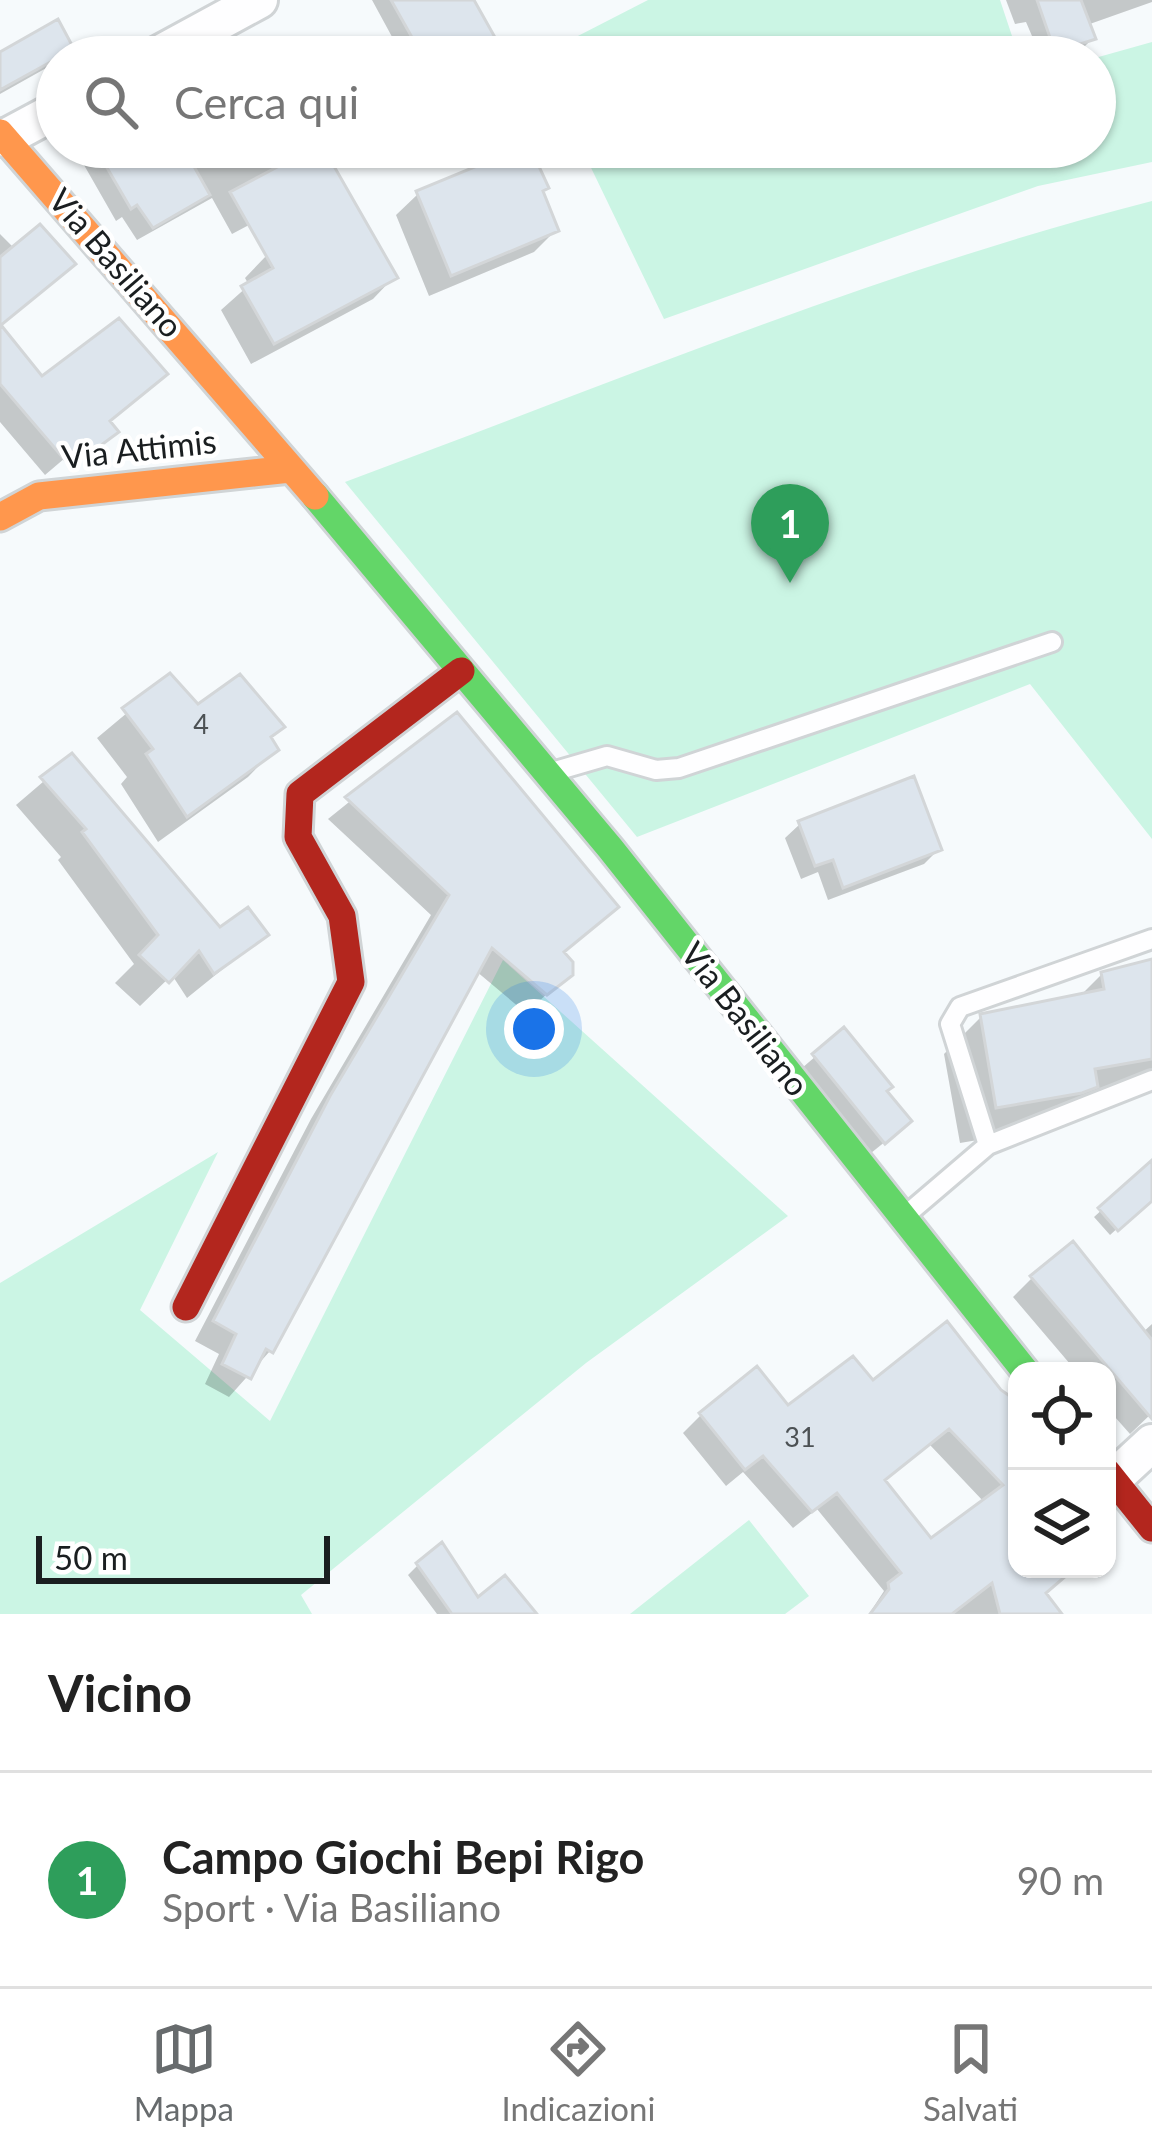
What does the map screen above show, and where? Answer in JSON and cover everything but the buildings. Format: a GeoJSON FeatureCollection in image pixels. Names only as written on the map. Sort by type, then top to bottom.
{"type":"FeatureCollection","features":[{"type":"Feature","properties":{"kind":"street"},"geometry":{"type":"LineString","coordinates":[[193,36],[259,0]]}},
{"type":"Feature","properties":{"kind":"street"},"geometry":{"type":"LineString","coordinates":[[3,135],[36,120]]}},
{"type":"Feature","properties":{"kind":"street","name":"Via Basiliano"},"geometry":{"type":"LineString","coordinates":[[3,135],[547,774],[1018,1362]]}},
{"type":"Feature","properties":{"kind":"street","name":"Via Attimis"},"geometry":{"type":"LineString","coordinates":[[0,518],[39,496],[290,469]]}},
{"type":"Feature","properties":{"kind":"street"},"geometry":{"type":"LineString","coordinates":[[186,1307],[351,982],[342,916],[298,837],[301,794],[461,671]]}},
{"type":"Feature","properties":{"kind":"street"},"geometry":{"type":"LineString","coordinates":[[1116,1470],[1152,1443]]}},
{"type":"Feature","properties":{"kind":"street"},"geometry":{"type":"LineString","coordinates":[[1116,1483],[1152,1528]]}},
{"type":"Feature","properties":{"kind":"lane"},"geometry":{"type":"LineString","coordinates":[[547,774],[607,756],[656,770],[679,768],[1052,642]]}},
{"type":"Feature","properties":{"kind":"lane"},"geometry":{"type":"LineString","coordinates":[[988,1145],[950,1024],[960,1007],[1152,939]]}},
{"type":"Feature","properties":{"kind":"lane"},"geometry":{"type":"LineString","coordinates":[[902,1219],[988,1145],[1152,1080]]}},
{"type":"Feature","properties":{"kind":"green space"},"geometry":{"type":"Polygon","coordinates":[[[648,0],[1000,0],[1012,36],[578,36],[648,0]]]}},
{"type":"Feature","properties":{"kind":"green space"},"geometry":{"type":"Polygon","coordinates":[[[1152,42],[1152,162],[1038,186],[664,319],[591,168],[1116,168],[1116,52],[1152,42]]]}},
{"type":"Feature","properties":{"kind":"green space"},"geometry":{"type":"Polygon","coordinates":[[[1152,201],[1152,839],[1030,684],[637,837],[345,482],[846,295],[1152,201]]]}},
{"type":"Feature","properties":{"kind":"green space"},"geometry":{"type":"Polygon","coordinates":[[[503,960],[788,1216],[586,1363],[301,1595],[312,1614],[0,1614],[0,1283],[218,1152],[140,1310],[270,1421],[503,960]]]}},
{"type":"Feature","properties":{"kind":"green space"},"geometry":{"type":"Polygon","coordinates":[[[749,1520],[809,1596],[785,1614],[630,1614],[749,1520]]]}},
{"type":"Feature","properties":{"kind":"traffic: fast"},"geometry":{"type":"LineString","coordinates":[[315,496],[610,848],[1018,1362]]}},
{"type":"Feature","properties":{"kind":"traffic: slow"},"geometry":{"type":"LineString","coordinates":[[0,133],[315,496]]}},
{"type":"Feature","properties":{"kind":"traffic: slow"},"geometry":{"type":"LineString","coordinates":[[0,517],[39,496],[290,469]]}},
{"type":"Feature","properties":{"kind":"traffic: jam"},"geometry":{"type":"LineString","coordinates":[[186,1307],[351,982],[342,916],[298,837],[300,794],[461,671]]}},
{"type":"Feature","properties":{"kind":"traffic: jam"},"geometry":{"type":"LineString","coordinates":[[1116,1483],[1152,1528]]}},
{"type":"Feature","properties":{"kind":"place","name":"Campo Giochi Bepi Rigo"},"geometry":{"type":"Point","coordinates":[790,583]}}]}
